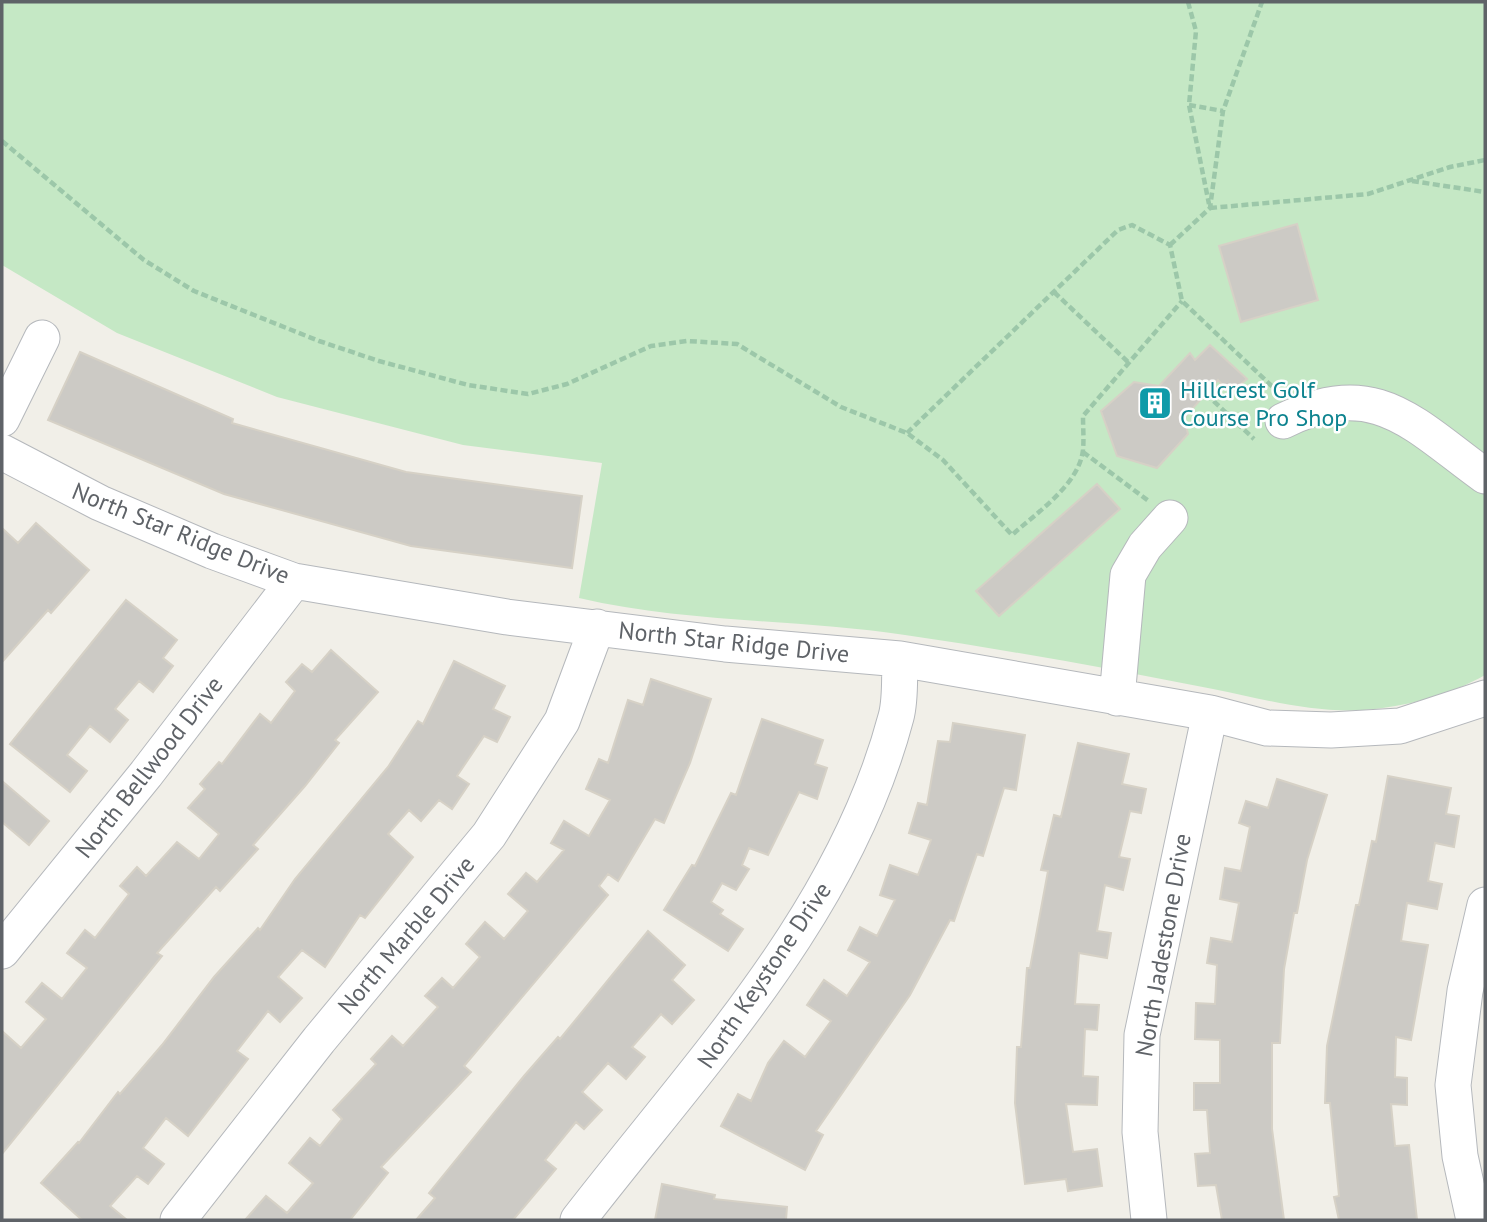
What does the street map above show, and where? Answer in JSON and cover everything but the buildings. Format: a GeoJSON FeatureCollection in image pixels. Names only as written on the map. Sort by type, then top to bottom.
{"type":"FeatureCollection","features":[{"type":"Feature","properties":{"kind":"street"},"geometry":{"type":"LineString","coordinates":[[2,419],[42,338]]}},
{"type":"Feature","properties":{"kind":"street"},"geometry":{"type":"LineString","coordinates":[[1291,416],[1347,400],[1383,406],[1485,476]]}},
{"type":"Feature","properties":{"kind":"street","name":"North Star Ridge Drive"},"geometry":{"type":"LineString","coordinates":[[3,455],[100,503],[212,551],[295,581],[507,617],[724,644],[900,659],[1210,713],[1267,728],[1345,729],[1400,726],[1485,698]]}},
{"type":"Feature","properties":{"kind":"street"},"geometry":{"type":"LineString","coordinates":[[1117,698],[1128,575],[1144,546],[1170,518]]}},
{"type":"Feature","properties":{"kind":"street","name":"North Bellwood Drive"},"geometry":{"type":"LineString","coordinates":[[2,951],[146,774],[295,581]]}},
{"type":"Feature","properties":{"kind":"street","name":"North Marble Drive"},"geometry":{"type":"LineString","coordinates":[[178,1220],[319,1040],[489,835],[562,721],[597,627]]}},
{"type":"Feature","properties":{"kind":"street","name":"North Keystone Drive"},"geometry":{"type":"LineString","coordinates":[[578,1220],[746,1008],[829,881],[877,772],[897,715],[900,659]]}},
{"type":"Feature","properties":{"kind":"street","name":"North Jadestone Drive"},"geometry":{"type":"LineString","coordinates":[[1149,1220],[1140,1132],[1142,1035],[1210,713]]}},
{"type":"Feature","properties":{"kind":"street"},"geometry":{"type":"LineString","coordinates":[[1474,1220],[1460,1156],[1453,1085],[1465,991],[1485,905]]}},
{"type":"Feature","properties":{"kind":"path"},"geometry":{"type":"LineString","coordinates":[[1188,2],[1196,31],[1189,105],[1210,208]]}},
{"type":"Feature","properties":{"kind":"path"},"geometry":{"type":"LineString","coordinates":[[1210,208],[1223,111],[1262,2]]}},
{"type":"Feature","properties":{"kind":"path"},"geometry":{"type":"LineString","coordinates":[[1189,105],[1223,111]]}},
{"type":"Feature","properties":{"kind":"path"},"geometry":{"type":"LineString","coordinates":[[2,141],[144,260],[194,291],[319,341],[379,361],[468,385],[528,394],[567,384],[651,346],[687,341],[737,344],[841,407],[907,433],[943,460],[1012,535],[1061,491],[1083,452],[1083,416],[1182,302]]}},
{"type":"Feature","properties":{"kind":"path"},"geometry":{"type":"LineString","coordinates":[[1170,245],[1210,208],[1368,194],[1450,167],[1485,160]]}},
{"type":"Feature","properties":{"kind":"path"},"geometry":{"type":"LineString","coordinates":[[1411,180],[1485,192]]}},
{"type":"Feature","properties":{"kind":"path"},"geometry":{"type":"LineString","coordinates":[[907,433],[1124,226],[1139,227],[1170,245],[1182,302],[1291,416]]}},
{"type":"Feature","properties":{"kind":"path"},"geometry":{"type":"LineString","coordinates":[[1054,292],[1128,362]]}},
{"type":"Feature","properties":{"kind":"path"},"geometry":{"type":"LineString","coordinates":[[1206,394],[1254,439]]}},
{"type":"Feature","properties":{"kind":"path"},"geometry":{"type":"LineString","coordinates":[[1083,452],[1170,518]]}},
{"type":"Feature","properties":{"kind":"green space"},"geometry":{"type":"Polygon","coordinates":[[[2,2],[1485,2],[1485,675],[1442,694],[1411,703],[1364,710],[1326,709],[905,635],[660,612],[579,598],[602,463],[463,445],[277,397],[117,333],[2,265],[2,2]]]}},
{"type":"Feature","properties":{"kind":"place","name":"Hillcrest Golf Course Pro Shop"},"geometry":{"type":"Point","coordinates":[1155,403]}}]}
